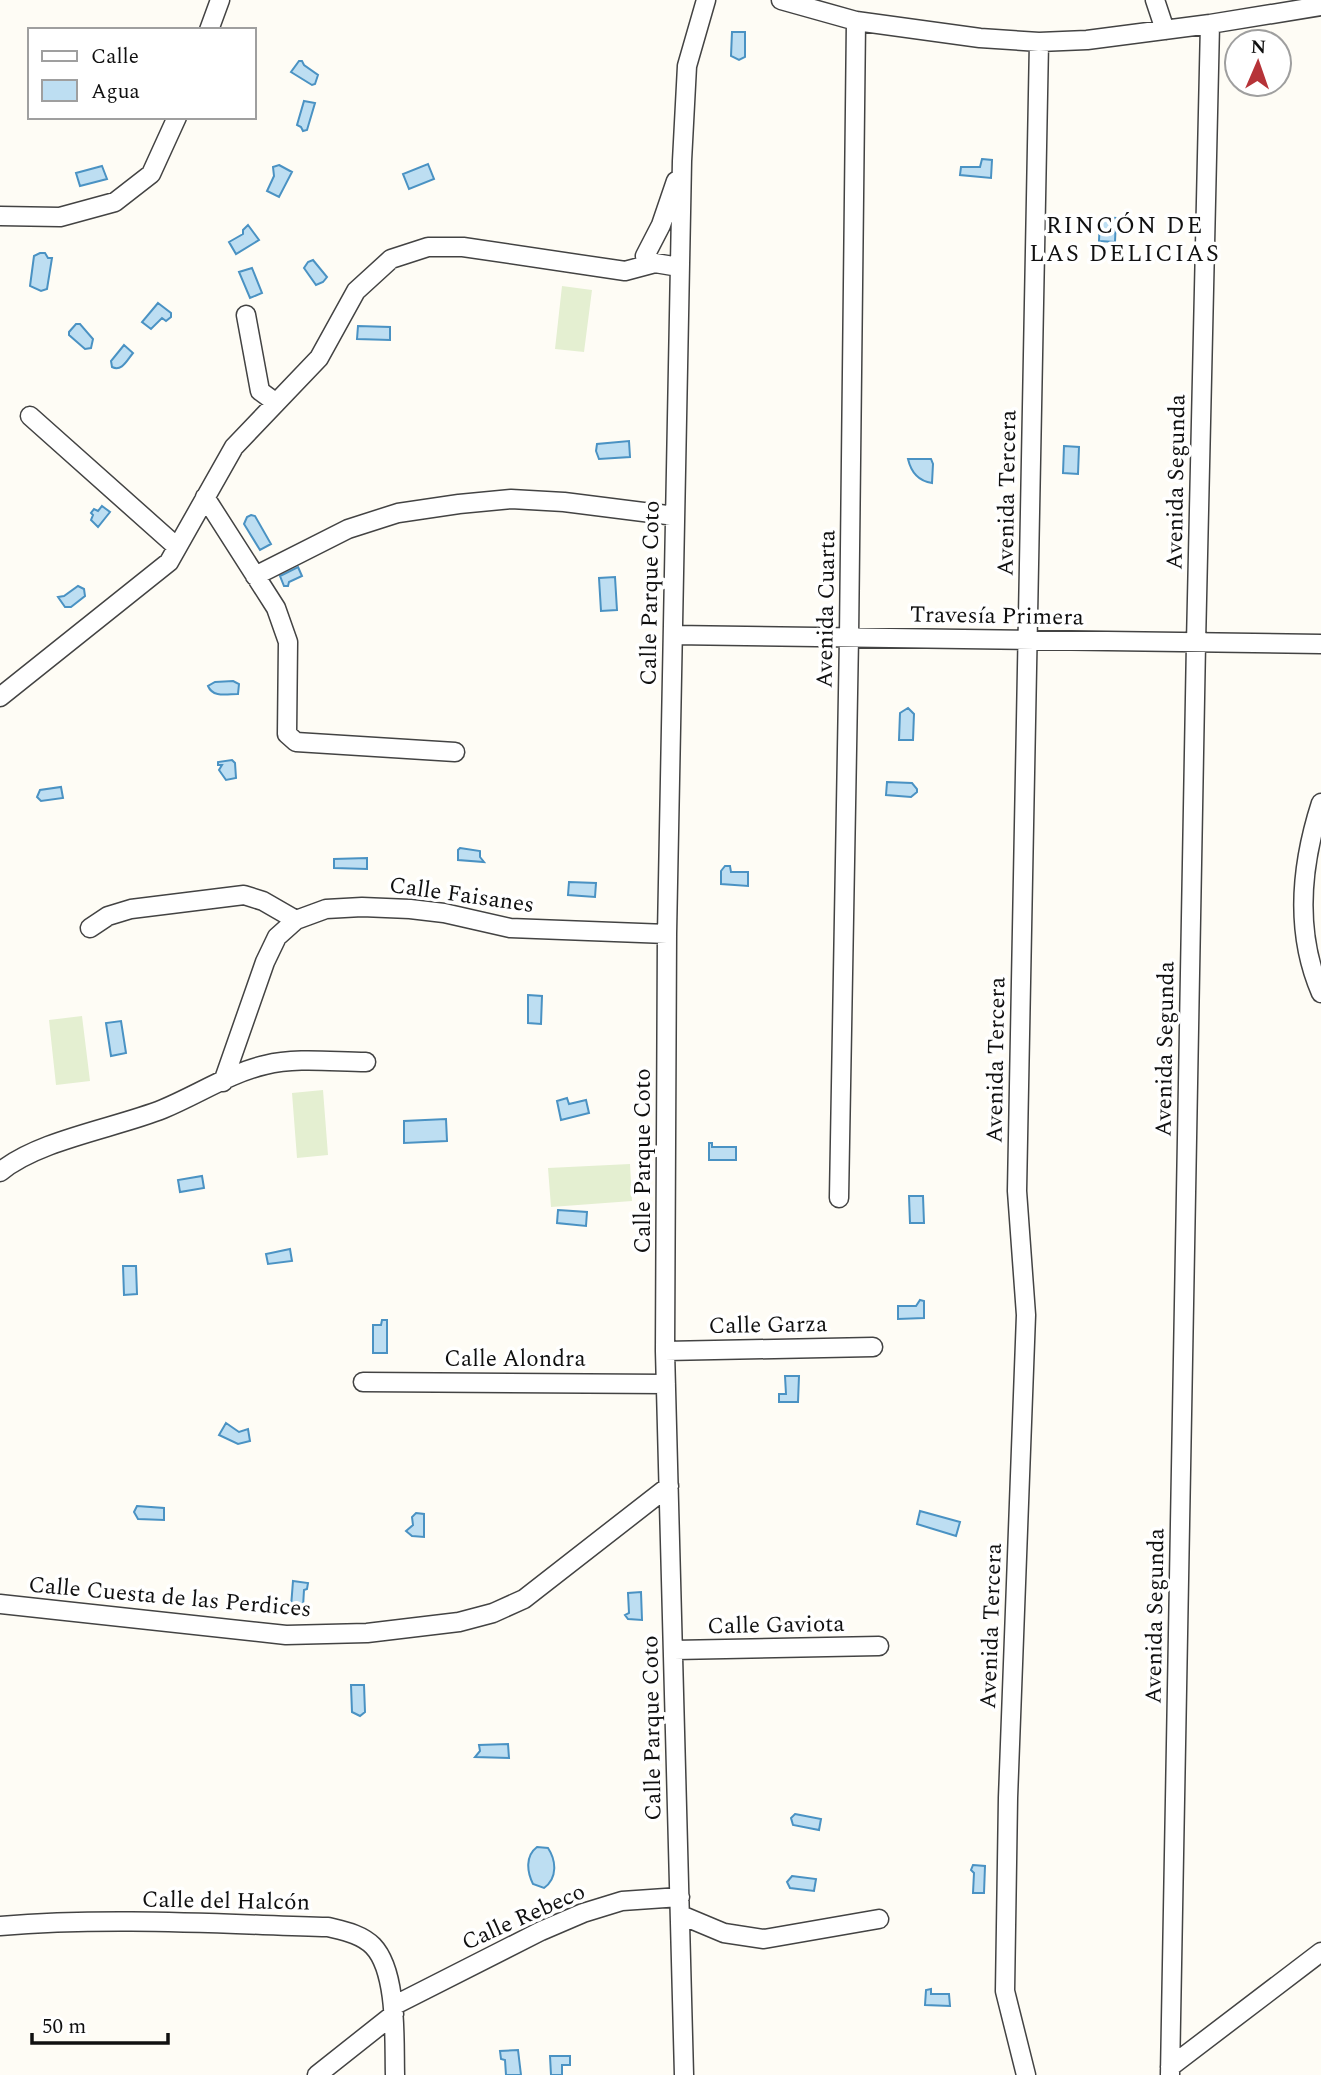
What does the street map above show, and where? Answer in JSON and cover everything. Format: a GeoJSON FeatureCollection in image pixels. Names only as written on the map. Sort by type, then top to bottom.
{"type":"FeatureCollection","features":[{"type":"Feature","properties":{"kind":"street"},"geometry":{"type":"LineString","coordinates":[[210,28],[220,0]]}},
{"type":"Feature","properties":{"kind":"street"},"geometry":{"type":"LineString","coordinates":[[645,256],[661,225],[682,161],[687,66],[706,0]]}},
{"type":"Feature","properties":{"kind":"street"},"geometry":{"type":"LineString","coordinates":[[781,0],[856,21],[980,38],[1039,42],[1087,40],[1210,24],[1301,4],[1321,6]]}},
{"type":"Feature","properties":{"kind":"street"},"geometry":{"type":"LineString","coordinates":[[1155,0],[1165,30]]}},
{"type":"Feature","properties":{"kind":"street","name":"Avenida Cuarta"},"geometry":{"type":"LineString","coordinates":[[839,1198],[856,21]]}},
{"type":"Feature","properties":{"kind":"street","name":"Avenida Segunda"},"geometry":{"type":"LineString","coordinates":[[1170,2071],[1210,24]]}},
{"type":"Feature","properties":{"kind":"street","name":"Avenida Tercera"},"geometry":{"type":"LineString","coordinates":[[1026,2075],[1005,1991],[1008,1798],[1026,1315],[1017,1191],[1039,42]]}},
{"type":"Feature","properties":{"kind":"street"},"geometry":{"type":"LineString","coordinates":[[0,216],[60,217],[115,202],[151,174],[176,119]]}},
{"type":"Feature","properties":{"kind":"street","name":"Calle Parque Coto"},"geometry":{"type":"LineString","coordinates":[[682,161],[667,934],[665,1351],[684,2075]]}},
{"type":"Feature","properties":{"kind":"street"},"geometry":{"type":"LineString","coordinates":[[625,271],[656,249],[680,246]]}},
{"type":"Feature","properties":{"kind":"street"},"geometry":{"type":"LineString","coordinates":[[0,697],[169,562],[234,447],[319,358],[356,291],[391,259],[428,247],[463,247],[625,271],[654,263],[679,267]]}},
{"type":"Feature","properties":{"kind":"street"},"geometry":{"type":"LineString","coordinates":[[246,314],[260,391],[275,402]]}},
{"type":"Feature","properties":{"kind":"street"},"geometry":{"type":"LineString","coordinates":[[30,416],[177,547]]}},
{"type":"Feature","properties":{"kind":"street"},"geometry":{"type":"LineString","coordinates":[[205,497],[276,608],[288,642],[285,722],[287,734],[296,742],[456,752]]}},
{"type":"Feature","properties":{"kind":"street"},"geometry":{"type":"LineString","coordinates":[[255,576],[348,530],[398,513],[459,504],[525,500],[675,516]]}},
{"type":"Feature","properties":{"kind":"street","name":"Travesía Primera"},"geometry":{"type":"LineString","coordinates":[[673,635],[1321,644]]}},
{"type":"Feature","properties":{"kind":"street"},"geometry":{"type":"LineString","coordinates":[[1321,803],[1311,835],[1302,893],[1306,943],[1321,993]]}},
{"type":"Feature","properties":{"kind":"street"},"geometry":{"type":"LineString","coordinates":[[90,928],[108,916],[131,908],[244,895],[263,901],[296,920]]}},
{"type":"Feature","properties":{"kind":"street","name":"Calle Faisanes"},"geometry":{"type":"LineString","coordinates":[[223,1082],[265,962],[277,937],[296,920],[326,909],[362,906],[410,908],[510,928],[667,934]]}},
{"type":"Feature","properties":{"kind":"street"},"geometry":{"type":"LineString","coordinates":[[0,1172],[10,1164],[59,1143],[159,1110],[267,1064],[366,1062]]}},
{"type":"Feature","properties":{"kind":"street","name":"Calle Garza"},"geometry":{"type":"LineString","coordinates":[[665,1351],[873,1347]]}},
{"type":"Feature","properties":{"kind":"street","name":"Calle Alondra"},"geometry":{"type":"LineString","coordinates":[[363,1382],[666,1384]]}},
{"type":"Feature","properties":{"kind":"street","name":"Calle Cuesta de las Perdices"},"geometry":{"type":"LineString","coordinates":[[0,1604],[286,1635],[367,1633],[459,1622],[493,1613],[524,1599],[669,1486]]}},
{"type":"Feature","properties":{"kind":"street","name":"Calle Gaviota"},"geometry":{"type":"LineString","coordinates":[[674,1650],[879,1646]]}},
{"type":"Feature","properties":{"kind":"street","name":"Calle Rebeco"},"geometry":{"type":"LineString","coordinates":[[317,2075],[393,2010],[541,1931],[583,1913],[622,1901],[680,1906]]}},
{"type":"Feature","properties":{"kind":"street"},"geometry":{"type":"LineString","coordinates":[[680,1906],[724,1933],[764,1939],[879,1919]]}},
{"type":"Feature","properties":{"kind":"street","name":"Calle del Halcón"},"geometry":{"type":"LineString","coordinates":[[0,1926],[46,1922],[167,1923],[328,1927],[353,1933],[374,1947],[388,1974],[393,2010],[395,2075]]}},
{"type":"Feature","properties":{"kind":"street"},"geometry":{"type":"LineString","coordinates":[[1170,2071],[1321,1952]]}},
{"type":"Feature","properties":{"kind":"green space"},"geometry":{"type":"Polygon","coordinates":[[[562,286],[592,290],[584,352],[555,349],[562,286]]]}},
{"type":"Feature","properties":{"kind":"green space"},"geometry":{"type":"Polygon","coordinates":[[[82,1016],[90,1081],[56,1085],[49,1020],[82,1016]]]}},
{"type":"Feature","properties":{"kind":"green space"},"geometry":{"type":"Polygon","coordinates":[[[323,1090],[328,1155],[297,1158],[292,1093],[323,1090]]]}},
{"type":"Feature","properties":{"kind":"green space"},"geometry":{"type":"Polygon","coordinates":[[[630,1164],[632,1201],[551,1207],[548,1168],[630,1164]]]}},
{"type":"Feature","properties":{"kind":"water"},"geometry":{"type":"Polygon","coordinates":[[[732,32],[745,32],[745,57],[739,60],[731,56],[732,32]]]}},
{"type":"Feature","properties":{"kind":"water"},"geometry":{"type":"Polygon","coordinates":[[[299,61],[318,75],[315,84],[312,85],[291,72],[299,61]]]}},
{"type":"Feature","properties":{"kind":"water"},"geometry":{"type":"Polygon","coordinates":[[[304,101],[315,103],[307,130],[303,131],[297,125],[304,101]]]}},
{"type":"Feature","properties":{"kind":"water"},"geometry":{"type":"Polygon","coordinates":[[[982,159],[992,160],[991,178],[960,175],[961,167],[980,167],[982,159]]]}},
{"type":"Feature","properties":{"kind":"water"},"geometry":{"type":"Polygon","coordinates":[[[428,164],[434,179],[409,189],[403,174],[428,164]]]}},
{"type":"Feature","properties":{"kind":"water"},"geometry":{"type":"Polygon","coordinates":[[[279,165],[292,172],[279,197],[267,191],[274,176],[273,167],[279,165]]]}},
{"type":"Feature","properties":{"kind":"water"},"geometry":{"type":"Polygon","coordinates":[[[102,166],[107,179],[80,186],[76,173],[102,166]]]}},
{"type":"Feature","properties":{"kind":"water"},"geometry":{"type":"Polygon","coordinates":[[[1100,217],[1116,218],[1115,242],[1099,241],[1100,217]]]}},
{"type":"Feature","properties":{"kind":"water"},"geometry":{"type":"Polygon","coordinates":[[[248,225],[259,240],[236,254],[229,242],[243,234],[248,225]]]}},
{"type":"Feature","properties":{"kind":"water"},"geometry":{"type":"Polygon","coordinates":[[[40,253],[52,258],[47,289],[41,291],[30,286],[34,256],[40,253]]]}},
{"type":"Feature","properties":{"kind":"water"},"geometry":{"type":"Polygon","coordinates":[[[313,260],[327,277],[316,285],[304,268],[313,260]]]}},
{"type":"Feature","properties":{"kind":"water"},"geometry":{"type":"Polygon","coordinates":[[[252,268],[262,293],[250,298],[239,272],[252,268]]]}},
{"type":"Feature","properties":{"kind":"water"},"geometry":{"type":"Polygon","coordinates":[[[158,303],[171,313],[171,317],[166,321],[162,318],[151,329],[142,322],[158,303]]]}},
{"type":"Feature","properties":{"kind":"water"},"geometry":{"type":"Polygon","coordinates":[[[76,324],[80,324],[93,339],[91,348],[85,349],[69,335],[76,324]]]}},
{"type":"Feature","properties":{"kind":"water"},"geometry":{"type":"Polygon","coordinates":[[[358,326],[390,327],[390,340],[357,339],[358,326]]]}},
{"type":"Feature","properties":{"kind":"water"},"geometry":{"type":"Polygon","coordinates":[[[124,345],[133,353],[121,367],[112,367],[111,361],[124,345]]]}},
{"type":"Feature","properties":{"kind":"water"},"geometry":{"type":"Polygon","coordinates":[[[629,441],[630,457],[599,459],[597,444],[629,441]]]}},
{"type":"Feature","properties":{"kind":"water"},"geometry":{"type":"Polygon","coordinates":[[[1064,446],[1079,447],[1078,474],[1063,473],[1064,446]]]}},
{"type":"Feature","properties":{"kind":"water"},"geometry":{"type":"Polygon","coordinates":[[[908,459],[931,459],[932,483],[916,475],[908,459]]]}},
{"type":"Feature","properties":{"kind":"water"},"geometry":{"type":"Polygon","coordinates":[[[102,506],[110,512],[98,527],[91,520],[91,513],[102,506]]]}},
{"type":"Feature","properties":{"kind":"water"},"geometry":{"type":"Polygon","coordinates":[[[251,515],[255,516],[271,544],[260,550],[244,524],[251,515]]]}},
{"type":"Feature","properties":{"kind":"water"},"geometry":{"type":"Polygon","coordinates":[[[298,567],[302,576],[284,586],[280,576],[298,567]]]}},
{"type":"Feature","properties":{"kind":"water"},"geometry":{"type":"Polygon","coordinates":[[[615,577],[617,610],[601,611],[599,578],[615,577]]]}},
{"type":"Feature","properties":{"kind":"water"},"geometry":{"type":"Polygon","coordinates":[[[78,586],[84,589],[85,596],[71,607],[65,607],[58,597],[78,586]]]}},
{"type":"Feature","properties":{"kind":"water"},"geometry":{"type":"Polygon","coordinates":[[[233,681],[239,684],[238,694],[217,694],[208,686],[215,682],[233,681]]]}},
{"type":"Feature","properties":{"kind":"water"},"geometry":{"type":"Polygon","coordinates":[[[908,708],[914,714],[913,740],[899,740],[900,713],[908,708]]]}},
{"type":"Feature","properties":{"kind":"water"},"geometry":{"type":"Polygon","coordinates":[[[232,760],[235,763],[236,778],[226,780],[219,770],[222,765],[218,765],[218,762],[232,760]]]}},
{"type":"Feature","properties":{"kind":"water"},"geometry":{"type":"Polygon","coordinates":[[[887,782],[912,783],[917,792],[911,797],[886,795],[887,782]]]}},
{"type":"Feature","properties":{"kind":"water"},"geometry":{"type":"Polygon","coordinates":[[[61,787],[63,798],[41,801],[37,797],[40,790],[61,787]]]}},
{"type":"Feature","properties":{"kind":"water"},"geometry":{"type":"Polygon","coordinates":[[[460,848],[480,851],[484,862],[458,860],[460,848]]]}},
{"type":"Feature","properties":{"kind":"water"},"geometry":{"type":"Polygon","coordinates":[[[367,858],[367,869],[334,868],[334,859],[367,858]]]}},
{"type":"Feature","properties":{"kind":"water"},"geometry":{"type":"Polygon","coordinates":[[[725,866],[730,866],[731,872],[748,872],[748,886],[721,884],[721,871],[725,866]]]}},
{"type":"Feature","properties":{"kind":"water"},"geometry":{"type":"Polygon","coordinates":[[[569,882],[596,883],[595,897],[568,895],[569,882]]]}},
{"type":"Feature","properties":{"kind":"water"},"geometry":{"type":"Polygon","coordinates":[[[528,995],[542,996],[541,1024],[528,1023],[528,995]]]}},
{"type":"Feature","properties":{"kind":"water"},"geometry":{"type":"Polygon","coordinates":[[[121,1021],[126,1053],[111,1056],[106,1023],[121,1021]]]}},
{"type":"Feature","properties":{"kind":"water"},"geometry":{"type":"Polygon","coordinates":[[[567,1098],[569,1104],[586,1100],[589,1113],[561,1120],[557,1101],[567,1098]]]}},
{"type":"Feature","properties":{"kind":"water"},"geometry":{"type":"Polygon","coordinates":[[[446,1119],[447,1141],[404,1143],[404,1121],[446,1119]]]}},
{"type":"Feature","properties":{"kind":"water"},"geometry":{"type":"Polygon","coordinates":[[[709,1143],[712,1143],[712,1147],[736,1147],[736,1160],[709,1160],[709,1143]]]}},
{"type":"Feature","properties":{"kind":"water"},"geometry":{"type":"Polygon","coordinates":[[[202,1176],[204,1188],[180,1192],[178,1180],[202,1176]]]}},
{"type":"Feature","properties":{"kind":"water"},"geometry":{"type":"Polygon","coordinates":[[[909,1196],[923,1196],[924,1223],[910,1223],[909,1196]]]}},
{"type":"Feature","properties":{"kind":"water"},"geometry":{"type":"Polygon","coordinates":[[[558,1210],[587,1212],[586,1226],[557,1223],[558,1210]]]}},
{"type":"Feature","properties":{"kind":"water"},"geometry":{"type":"Polygon","coordinates":[[[290,1249],[292,1261],[268,1264],[266,1254],[290,1249]]]}},
{"type":"Feature","properties":{"kind":"water"},"geometry":{"type":"Polygon","coordinates":[[[123,1266],[136,1266],[137,1294],[124,1295],[123,1266]]]}},
{"type":"Feature","properties":{"kind":"water"},"geometry":{"type":"Polygon","coordinates":[[[920,1300],[924,1301],[924,1318],[898,1319],[898,1306],[916,1306],[920,1300]]]}},
{"type":"Feature","properties":{"kind":"water"},"geometry":{"type":"Polygon","coordinates":[[[382,1320],[387,1320],[387,1353],[373,1353],[373,1325],[381,1325],[382,1320]]]}},
{"type":"Feature","properties":{"kind":"water"},"geometry":{"type":"Polygon","coordinates":[[[785,1376],[799,1376],[798,1402],[779,1402],[779,1394],[786,1394],[785,1376]]]}},
{"type":"Feature","properties":{"kind":"water"},"geometry":{"type":"Polygon","coordinates":[[[226,1423],[239,1432],[248,1429],[250,1441],[238,1444],[219,1435],[226,1423]]]}},
{"type":"Feature","properties":{"kind":"water"},"geometry":{"type":"Polygon","coordinates":[[[137,1506],[164,1508],[164,1520],[138,1519],[134,1512],[137,1506]]]}},
{"type":"Feature","properties":{"kind":"water"},"geometry":{"type":"Polygon","coordinates":[[[920,1511],[960,1522],[956,1536],[917,1524],[920,1511]]]}},
{"type":"Feature","properties":{"kind":"water"},"geometry":{"type":"Polygon","coordinates":[[[416,1513],[424,1514],[424,1537],[412,1536],[406,1531],[413,1525],[412,1517],[416,1513]]]}},
{"type":"Feature","properties":{"kind":"water"},"geometry":{"type":"Polygon","coordinates":[[[293,1581],[308,1583],[307,1589],[304,1590],[303,1607],[291,1607],[293,1581]]]}},
{"type":"Feature","properties":{"kind":"water"},"geometry":{"type":"Polygon","coordinates":[[[641,1592],[642,1620],[628,1619],[625,1615],[629,1613],[628,1593],[641,1592]]]}},
{"type":"Feature","properties":{"kind":"water"},"geometry":{"type":"Polygon","coordinates":[[[351,1685],[364,1685],[365,1712],[360,1716],[352,1712],[351,1685]]]}},
{"type":"Feature","properties":{"kind":"water"},"geometry":{"type":"Polygon","coordinates":[[[508,1744],[509,1758],[475,1757],[480,1751],[479,1745],[508,1744]]]}},
{"type":"Feature","properties":{"kind":"water"},"geometry":{"type":"Polygon","coordinates":[[[795,1814],[821,1819],[819,1830],[793,1825],[791,1818],[795,1814]]]}},
{"type":"Feature","properties":{"kind":"water"},"geometry":{"type":"Polygon","coordinates":[[[537,1847],[548,1848],[554,1863],[552,1879],[544,1888],[533,1884],[528,1869],[530,1855],[537,1847]]]}},
{"type":"Feature","properties":{"kind":"water"},"geometry":{"type":"Polygon","coordinates":[[[973,1865],[985,1866],[984,1893],[973,1893],[973,1865]]]}},
{"type":"Feature","properties":{"kind":"water"},"geometry":{"type":"Polygon","coordinates":[[[792,1876],[816,1879],[814,1891],[790,1888],[787,1882],[792,1876]]]}},
{"type":"Feature","properties":{"kind":"water"},"geometry":{"type":"Polygon","coordinates":[[[931,1989],[931,1994],[949,1994],[950,2006],[925,2005],[926,1990],[931,1989]]]}},
{"type":"Feature","properties":{"kind":"water"},"geometry":{"type":"Polygon","coordinates":[[[518,2050],[521,2075],[506,2075],[505,2060],[501,2059],[500,2051],[518,2050]]]}},
{"type":"Feature","properties":{"kind":"water"},"geometry":{"type":"Polygon","coordinates":[[[550,2056],[570,2056],[570,2065],[562,2065],[562,2075],[551,2075],[550,2056]]]}},
{"type":"Feature","properties":{"kind":"district","name":"RINCÓN DE LAS DELICIAS"},"geometry":{"type":"Point","coordinates":[1125,239]}}]}
